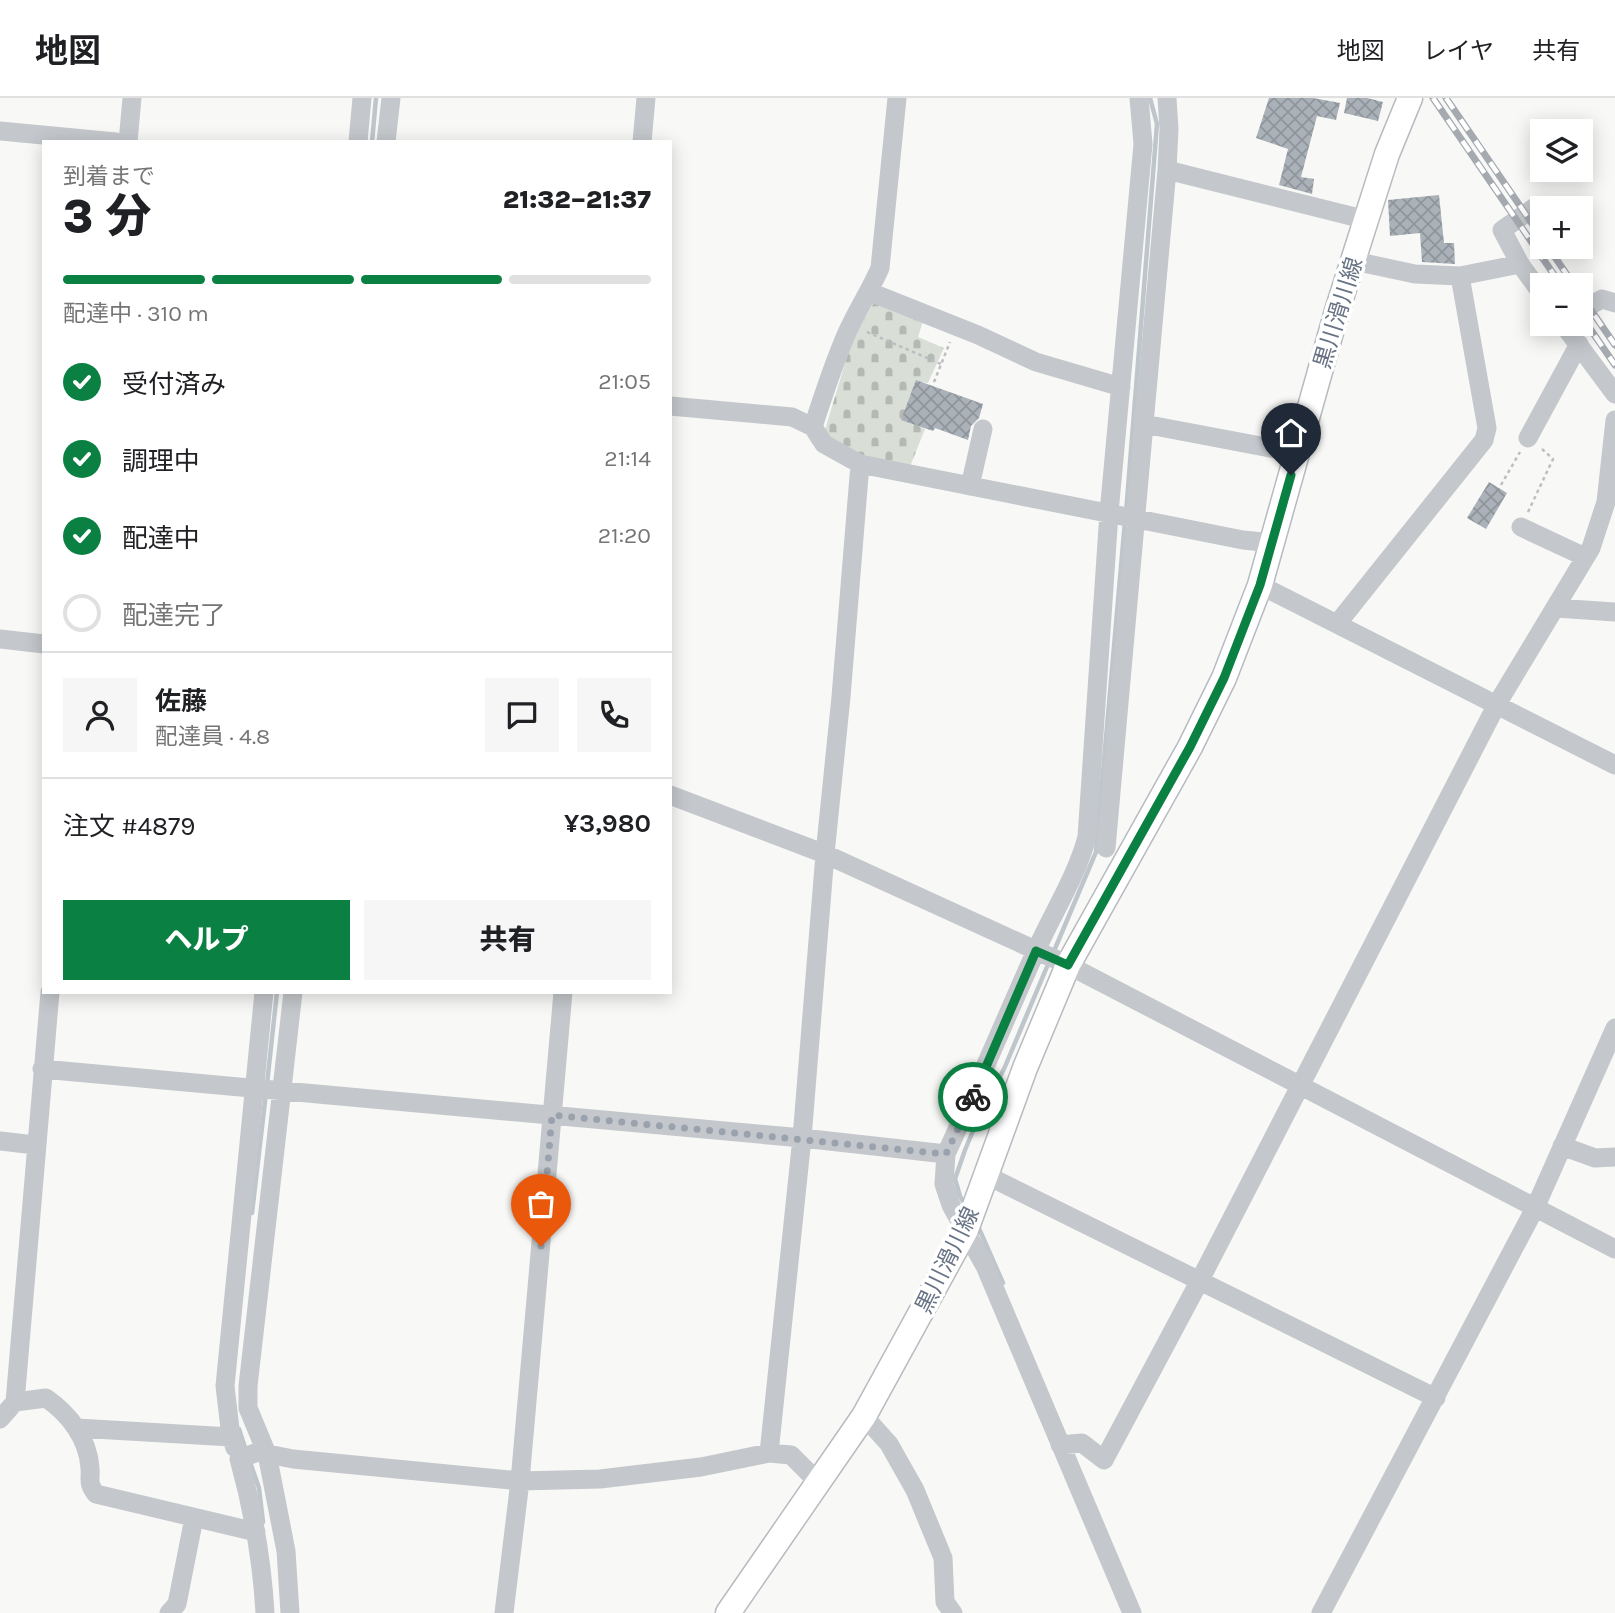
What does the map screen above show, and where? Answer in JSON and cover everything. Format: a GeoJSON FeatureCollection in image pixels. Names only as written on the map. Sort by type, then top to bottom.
{"type":"FeatureCollection","features":[{"type":"Feature","properties":{"kind":"main road","name":"黒川滑川線"},"geometry":{"type":"LineString","coordinates":[[728,1613],[864,1416],[966,1230],[1025,1068],[1068,965],[1190,747],[1224,678],[1260,585],[1337,311],[1387,154],[1410,98]]}},
{"type":"Feature","properties":{"kind":"street"},"geometry":{"type":"LineString","coordinates":[[128,140],[132,98]]}},
{"type":"Feature","properties":{"kind":"street"},"geometry":{"type":"LineString","coordinates":[[358,140],[362,98]]}},
{"type":"Feature","properties":{"kind":"street"},"geometry":{"type":"LineString","coordinates":[[386,140],[391,98]]}},
{"type":"Feature","properties":{"kind":"street"},"geometry":{"type":"LineString","coordinates":[[642,140],[646,98]]}},
{"type":"Feature","properties":{"kind":"street"},"geometry":{"type":"LineString","coordinates":[[813,427],[827,381],[846,335],[880,268],[897,98]]}},
{"type":"Feature","properties":{"kind":"street"},"geometry":{"type":"LineString","coordinates":[[1132,1613],[985,1266],[951,1205],[944,1184],[946,1154],[1036,951],[1081,861],[1087,837],[1110,513],[1143,144],[1139,98]]}},
{"type":"Feature","properties":{"kind":"street"},"geometry":{"type":"LineString","coordinates":[[1106,848],[1167,170],[1167,98]]}},
{"type":"Feature","properties":{"kind":"street"},"geometry":{"type":"LineString","coordinates":[[0,131],[95,140]]}},
{"type":"Feature","properties":{"kind":"street"},"geometry":{"type":"LineString","coordinates":[[1167,170],[1367,220]]}},
{"type":"Feature","properties":{"kind":"street"},"geometry":{"type":"LineString","coordinates":[[1530,210],[1502,230],[1530,278]]}},
{"type":"Feature","properties":{"kind":"street"},"geometry":{"type":"LineString","coordinates":[[1354,261],[1415,274],[1460,276],[1520,264]]}},
{"type":"Feature","properties":{"kind":"street"},"geometry":{"type":"LineString","coordinates":[[1338,624],[1484,440],[1487,428],[1460,276]]}},
{"type":"Feature","properties":{"kind":"street"},"geometry":{"type":"LineString","coordinates":[[870,292],[1036,362],[1121,387]]}},
{"type":"Feature","properties":{"kind":"street"},"geometry":{"type":"LineString","coordinates":[[1593,304],[1602,299],[1615,303]]}},
{"type":"Feature","properties":{"kind":"street"},"geometry":{"type":"LineString","coordinates":[[1572,336],[1615,394]]}},
{"type":"Feature","properties":{"kind":"street"},"geometry":{"type":"LineString","coordinates":[[1528,438],[1578,344]]}},
{"type":"Feature","properties":{"kind":"street"},"geometry":{"type":"LineString","coordinates":[[672,406],[792,417],[813,427],[824,444],[860,464],[1243,540],[1273,543]]}},
{"type":"Feature","properties":{"kind":"street"},"geometry":{"type":"LineString","coordinates":[[1060,1445],[1082,1443],[1104,1460],[1199,1282],[1497,704],[1591,548],[1606,502],[1615,420]]}},
{"type":"Feature","properties":{"kind":"street"},"geometry":{"type":"LineString","coordinates":[[1144,424],[1297,453]]}},
{"type":"Feature","properties":{"kind":"street"},"geometry":{"type":"LineString","coordinates":[[970,486],[983,429]]}},
{"type":"Feature","properties":{"kind":"street"},"geometry":{"type":"LineString","coordinates":[[769,1453],[802,1138],[860,464]]}},
{"type":"Feature","properties":{"kind":"street"},"geometry":{"type":"LineString","coordinates":[[1521,527],[1585,557]]}},
{"type":"Feature","properties":{"kind":"street"},"geometry":{"type":"LineString","coordinates":[[1260,585],[1615,765]]}},
{"type":"Feature","properties":{"kind":"street"},"geometry":{"type":"LineString","coordinates":[[1555,608],[1615,612]]}},
{"type":"Feature","properties":{"kind":"street"},"geometry":{"type":"LineString","coordinates":[[0,639],[42,644]]}},
{"type":"Feature","properties":{"kind":"street"},"geometry":{"type":"LineString","coordinates":[[672,796],[825,854],[1068,965],[1615,1249]]}},
{"type":"Feature","properties":{"kind":"street"},"geometry":{"type":"LineString","coordinates":[[15,1402],[50,994]]}},
{"type":"Feature","properties":{"kind":"street"},"geometry":{"type":"LineString","coordinates":[[231,1437],[225,1386],[264,994]]}},
{"type":"Feature","properties":{"kind":"street"},"geometry":{"type":"LineString","coordinates":[[265,1613],[263,1580],[249,1495],[252,1456],[248,1385],[293,994]]}},
{"type":"Feature","properties":{"kind":"street"},"geometry":{"type":"LineString","coordinates":[[504,1613],[520,1481],[563,994]]}},
{"type":"Feature","properties":{"kind":"street"},"geometry":{"type":"LineString","coordinates":[[1321,1613],[1535,1208],[1615,1028]]}},
{"type":"Feature","properties":{"kind":"street"},"geometry":{"type":"LineString","coordinates":[[42,1069],[802,1138],[946,1154]]}},
{"type":"Feature","properties":{"kind":"street"},"geometry":{"type":"LineString","coordinates":[[0,1140],[35,1145]]}},
{"type":"Feature","properties":{"kind":"street"},"geometry":{"type":"LineString","coordinates":[[1562,1146],[1595,1158],[1615,1157]]}},
{"type":"Feature","properties":{"kind":"street"},"geometry":{"type":"LineString","coordinates":[[985,1174],[1436,1398]]}},
{"type":"Feature","properties":{"kind":"street"},"geometry":{"type":"LineString","coordinates":[[0,1419],[15,1402],[46,1398],[64,1410],[77,1429],[91,1466],[89,1485],[96,1494],[256,1532]]}},
{"type":"Feature","properties":{"kind":"street"},"geometry":{"type":"LineString","coordinates":[[864,1416],[889,1444],[915,1490],[943,1558],[945,1602],[953,1613]]}},
{"type":"Feature","properties":{"kind":"street"},"geometry":{"type":"LineString","coordinates":[[77,1429],[231,1437],[252,1456],[286,1551],[290,1613]]}},
{"type":"Feature","properties":{"kind":"street"},"geometry":{"type":"LineString","coordinates":[[252,1456],[520,1481],[600,1479],[676,1470],[769,1453],[791,1455],[819,1483]]}},
{"type":"Feature","properties":{"kind":"street"},"geometry":{"type":"LineString","coordinates":[[169,1613],[177,1604],[194,1518]]}},
{"type":"Feature","properties":{"kind":"path"},"geometry":{"type":"LineString","coordinates":[[934,382],[956,326]]}},
{"type":"Feature","properties":{"kind":"path"},"geometry":{"type":"LineString","coordinates":[[863,330],[941,365]]}},
{"type":"Feature","properties":{"kind":"path"},"geometry":{"type":"LineString","coordinates":[[1521,527],[1553,459],[1528,438]]}},
{"type":"Feature","properties":{"kind":"green space"},"geometry":{"type":"Polygon","coordinates":[[[874,302],[924,318],[918,337],[944,348],[928,383],[916,381],[902,419],[925,429],[909,469],[882,464],[836,444],[825,430],[851,343],[874,302]]]}},
{"type":"Feature","properties":{"kind":"building"},"geometry":{"type":"Polygon","coordinates":[[[1269,98],[1313,98],[1340,103],[1336,120],[1317,116],[1301,177],[1314,179],[1312,194],[1279,185],[1288,149],[1256,138],[1269,98]]]}},
{"type":"Feature","properties":{"kind":"building"},"geometry":{"type":"Polygon","coordinates":[[[1347,98],[1367,98],[1383,102],[1378,121],[1344,113],[1347,98]]]}},
{"type":"Feature","properties":{"kind":"building"},"geometry":{"type":"Polygon","coordinates":[[[1439,195],[1444,243],[1454,243],[1455,264],[1422,262],[1420,233],[1390,236],[1388,200],[1439,195]]]}},
{"type":"Feature","properties":{"kind":"building"},"geometry":{"type":"Polygon","coordinates":[[[916,380],[983,404],[979,418],[971,426],[968,440],[901,420],[916,380]]]}},
{"type":"Feature","properties":{"kind":"building"},"geometry":{"type":"Polygon","coordinates":[[[1489,482],[1507,493],[1486,529],[1467,518],[1489,482]]]}},
{"type":"Feature","properties":{"kind":"waterway"},"geometry":{"type":"LineString","coordinates":[[372,140],[376,98]]}},
{"type":"Feature","properties":{"kind":"waterway"},"geometry":{"type":"LineString","coordinates":[[1126,513],[1157,124],[1150,98]]}},
{"type":"Feature","properties":{"kind":"waterway"},"geometry":{"type":"LineString","coordinates":[[1054,951],[1096,852],[1125,521]]}},
{"type":"Feature","properties":{"kind":"waterway"},"geometry":{"type":"LineString","coordinates":[[965,1205],[955,1179],[965,1150],[1004,1069],[1049,962]]}},
{"type":"Feature","properties":{"kind":"waterway"},"geometry":{"type":"LineString","coordinates":[[267,1084],[277,994]]}},
{"type":"Feature","properties":{"kind":"waterway"},"geometry":{"type":"LineString","coordinates":[[252,1213],[266,1093]]}},
{"type":"Feature","properties":{"kind":"waterway"},"geometry":{"type":"LineString","coordinates":[[977,1224],[1003,1283]]}},
{"type":"Feature","properties":{"kind":"waterway"},"geometry":{"type":"LineString","coordinates":[[239,1429],[246,1451]]}},
{"type":"Feature","properties":{"kind":"waterway"},"geometry":{"type":"LineString","coordinates":[[250,1462],[259,1488],[263,1522]]}},
{"type":"Feature","properties":{"kind":"railway"},"geometry":{"type":"LineString","coordinates":[[1433,98],[1553,273]]}},
{"type":"Feature","properties":{"kind":"railway"},"geometry":{"type":"LineString","coordinates":[[1446,98],[1530,220]]}},
{"type":"Feature","properties":{"kind":"railway"},"geometry":{"type":"LineString","coordinates":[[1556,259],[1566,273]]}},
{"type":"Feature","properties":{"kind":"railway"},"geometry":{"type":"LineString","coordinates":[[1593,313],[1615,345]]}},
{"type":"Feature","properties":{"kind":"railway"},"geometry":{"type":"LineString","coordinates":[[1593,333],[1615,365]]}},
{"type":"Feature","properties":{"kind":"way so far"},"geometry":{"type":"LineString","coordinates":[[541,1246],[552,1115],[946,1154],[973,1097]]}},
{"type":"Feature","properties":{"kind":"route"},"geometry":{"type":"LineString","coordinates":[[973,1097],[1036,951],[1068,965],[1190,747],[1224,678],[1260,585],[1291,475]]}}]}
